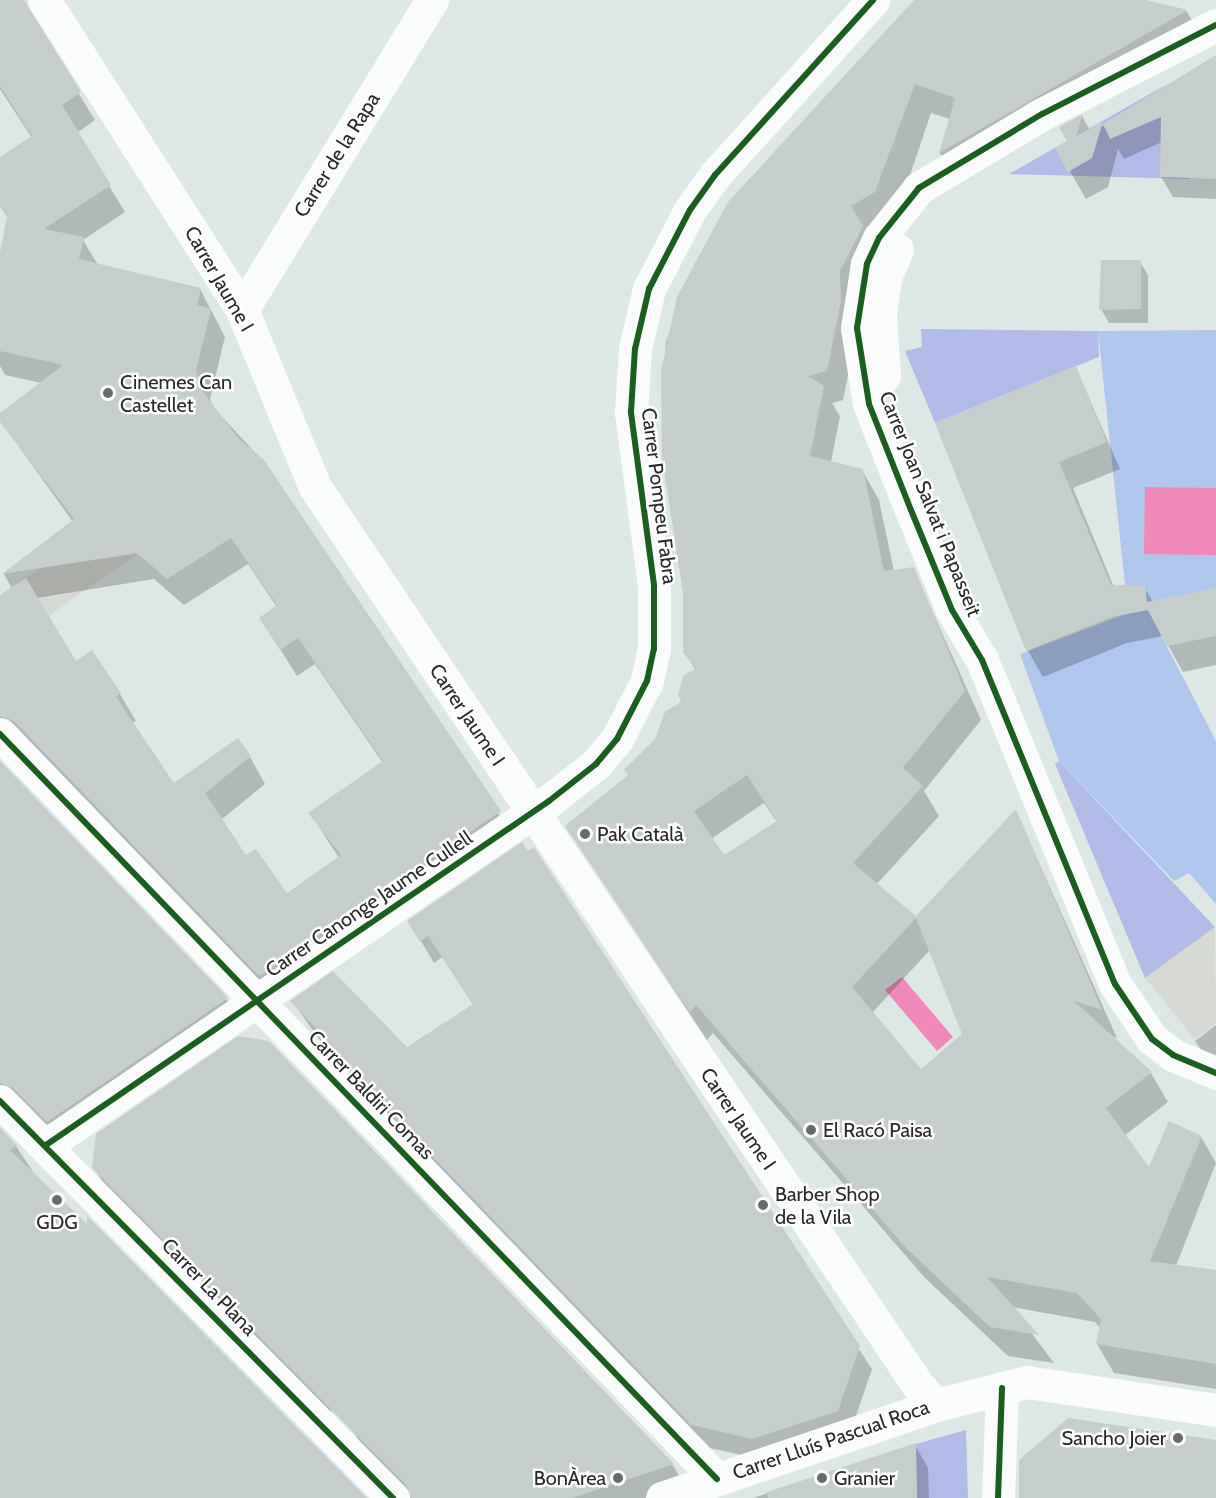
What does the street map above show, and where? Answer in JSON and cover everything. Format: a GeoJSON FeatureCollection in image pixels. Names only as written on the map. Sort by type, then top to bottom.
{"type":"FeatureCollection","features":[{"type":"Feature","properties":{"kind":"street","name":"Carrer Jaume I"},"geometry":{"type":"LineString","coordinates":[[44,0],[242,310],[315,487],[532,813],[936,1405]]}},
{"type":"Feature","properties":{"kind":"street","name":"Carrer de la Rapa"},"geometry":{"type":"LineString","coordinates":[[242,310],[432,0]]}},
{"type":"Feature","properties":{"kind":"street","name":"Carrer Pompeu Fabra"},"geometry":{"type":"LineString","coordinates":[[532,813],[596,764],[617,739],[636,709],[652,660],[654,585],[631,412],[635,349],[649,289],[690,210],[715,175],[873,0]]}},
{"type":"Feature","properties":{"kind":"street","name":"Carrer Joan Salvat i Papasseit"},"geometry":{"type":"LineString","coordinates":[[1215,26],[945,170],[898,210],[867,264],[857,328],[869,404],[952,610],[982,660],[1115,984],[1152,1039],[1173,1055],[1216,1072]]}},
{"type":"Feature","properties":{"kind":"street","name":"Carrer Baldiri Comas"},"geometry":{"type":"LineString","coordinates":[[0,734],[717,1479]]}},
{"type":"Feature","properties":{"kind":"street","name":"Carrer Canonge Jaume Cullell"},"geometry":{"type":"LineString","coordinates":[[46,1145],[532,813]]}},
{"type":"Feature","properties":{"kind":"street","name":"Carrer La Plana"},"geometry":{"type":"LineString","coordinates":[[0,1101],[393,1498]]}},
{"type":"Feature","properties":{"kind":"street","name":"Carrer Lluís Pascual Roca"},"geometry":{"type":"LineString","coordinates":[[662,1498],[936,1405],[1027,1382],[1216,1410]]}},
{"type":"Feature","properties":{"kind":"street"},"geometry":{"type":"LineString","coordinates":[[998,1498],[1002,1388]]}},
{"type":"Feature","properties":{"kind":"shaded area"},"geometry":{"type":"Polygon","coordinates":[[[1164,86],[1199,143],[1190,179],[1009,174],[1164,86]]]}},
{"type":"Feature","properties":{"kind":"shaded area"},"geometry":{"type":"Polygon","coordinates":[[[921,329],[1098,331],[1099,357],[935,423],[905,351],[922,347],[921,329]]]}},
{"type":"Feature","properties":{"kind":"shaded area"},"geometry":{"type":"Polygon","coordinates":[[[1216,330],[1216,595],[1148,610],[1216,741],[1216,904],[1189,873],[1174,881],[1059,761],[1020,654],[1128,613],[1098,331],[1216,330]]]}},
{"type":"Feature","properties":{"kind":"shaded area"},"geometry":{"type":"Polygon","coordinates":[[[1145,487],[1216,488],[1216,555],[1144,554],[1145,487]]]}},
{"type":"Feature","properties":{"kind":"shaded area"},"geometry":{"type":"Polygon","coordinates":[[[138,554],[0,651],[0,595],[42,567],[138,554]]]}},
{"type":"Feature","properties":{"kind":"shaded area"},"geometry":{"type":"Polygon","coordinates":[[[1059,761],[1215,927],[1145,978],[1055,764],[1059,761]]]}},
{"type":"Feature","properties":{"kind":"shaded area"},"geometry":{"type":"Polygon","coordinates":[[[1215,927],[1216,1023],[1195,1039],[1145,978],[1215,927]]]}},
{"type":"Feature","properties":{"kind":"shaded area"},"geometry":{"type":"Polygon","coordinates":[[[902,977],[953,1037],[937,1051],[885,990],[902,977]]]}},
{"type":"Feature","properties":{"kind":"shaded area"},"geometry":{"type":"Polygon","coordinates":[[[966,1430],[968,1498],[917,1498],[916,1444],[966,1430]]]}},
{"type":"Feature","properties":{"kind":"building"},"geometry":{"type":"Polygon","coordinates":[[[0,0],[24,0],[81,92],[62,105],[111,185],[44,229],[84,237],[79,259],[201,288],[197,305],[211,309],[196,371],[203,392],[239,439],[264,460],[501,811],[259,976],[14,721],[0,716],[0,595],[26,578],[76,661],[92,650],[121,693],[116,697],[174,783],[238,738],[251,756],[205,793],[246,855],[256,849],[287,893],[341,855],[308,813],[383,761],[298,638],[280,650],[259,618],[277,605],[231,538],[167,579],[137,553],[2,574],[74,519],[0,422],[0,413],[63,365],[0,351],[0,252],[7,216],[0,205],[0,157],[32,136],[0,86],[0,0]]]}},
{"type":"Feature","properties":{"kind":"building"},"geometry":{"type":"Polygon","coordinates":[[[914,0],[1146,0],[1188,10],[939,153],[955,98],[915,84],[875,192],[851,206],[863,226],[840,271],[841,301],[827,371],[808,376],[824,386],[810,456],[863,469],[884,571],[914,567],[965,691],[903,768],[923,786],[853,863],[916,916],[1016,809],[1102,1010],[1074,1001],[1152,1072],[1106,1108],[1149,1167],[1169,1121],[1202,1136],[1150,1261],[1216,1270],[1216,1364],[1096,1344],[1101,1319],[1077,1293],[987,1277],[1039,1335],[990,1327],[907,1249],[696,1005],[690,1012],[565,826],[628,775],[624,770],[655,739],[665,712],[681,702],[678,694],[684,675],[696,669],[683,652],[683,593],[662,457],[661,371],[677,297],[728,202],[914,0]],[[747,775],[694,811],[724,855],[777,821],[747,775]],[[916,918],[852,987],[921,1069],[962,1034],[916,918]]]}},
{"type":"Feature","properties":{"kind":"building"},"geometry":{"type":"Polygon","coordinates":[[[1216,55],[1216,179],[1160,177],[1161,117],[1110,139],[1103,124],[1216,55]]]}},
{"type":"Feature","properties":{"kind":"building"},"geometry":{"type":"Polygon","coordinates":[[[1083,114],[1076,136],[1103,121],[1092,158],[1068,172],[1055,148],[1067,141],[1059,127],[1083,114]]]}},
{"type":"Feature","properties":{"kind":"building"},"geometry":{"type":"Polygon","coordinates":[[[1101,260],[1141,260],[1141,309],[1099,310],[1101,260]]]}},
{"type":"Feature","properties":{"kind":"building"},"geometry":{"type":"Polygon","coordinates":[[[1076,366],[1107,442],[1059,462],[1111,585],[1145,585],[1147,602],[1216,588],[1216,636],[1167,646],[1148,610],[1112,617],[1026,651],[935,423],[1076,366]]]}},
{"type":"Feature","properties":{"kind":"building"},"geometry":{"type":"Polygon","coordinates":[[[0,761],[228,998],[47,1122],[13,1088],[0,1083],[0,761]]]}},
{"type":"Feature","properties":{"kind":"building"},"geometry":{"type":"Polygon","coordinates":[[[522,842],[528,851],[534,847],[860,1346],[838,1411],[752,1439],[691,1425],[325,1045],[332,1045],[290,1001],[333,971],[407,1047],[473,1004],[428,936],[420,942],[407,921],[522,842]]]}},
{"type":"Feature","properties":{"kind":"building"},"geometry":{"type":"Polygon","coordinates":[[[238,1036],[269,1041],[674,1464],[572,1498],[411,1498],[406,1485],[92,1168],[96,1134],[238,1036]]]}},
{"type":"Feature","properties":{"kind":"building"},"geometry":{"type":"Polygon","coordinates":[[[0,1128],[17,1145],[10,1150],[87,1224],[87,1216],[367,1498],[0,1498],[0,1128]]]}},
{"type":"Feature","properties":{"kind":"building"},"geometry":{"type":"Polygon","coordinates":[[[1068,1418],[1216,1440],[1216,1498],[1019,1498],[1019,1460],[1068,1418]]]}},
{"type":"Feature","properties":{"kind":"building"},"geometry":{"type":"Polygon","coordinates":[[[916,1443],[917,1498],[768,1498],[767,1492],[916,1443]]]}},
{"type":"Feature","properties":{"kind":"cycle path"},"geometry":{"type":"LineString","coordinates":[[46,1145],[549,801],[596,764],[617,739],[647,681],[654,649],[654,585],[631,412],[635,349],[649,289],[690,210],[715,175],[873,0]]}},
{"type":"Feature","properties":{"kind":"cycle path"},"geometry":{"type":"LineString","coordinates":[[1216,25],[1042,114],[919,188],[879,238],[867,264],[857,328],[869,404],[952,610],[982,660],[1115,984],[1152,1039],[1173,1055],[1216,1073]]}},
{"type":"Feature","properties":{"kind":"cycle path"},"geometry":{"type":"LineString","coordinates":[[0,734],[717,1479]]}},
{"type":"Feature","properties":{"kind":"cycle path"},"geometry":{"type":"LineString","coordinates":[[0,1101],[393,1498]]}},
{"type":"Feature","properties":{"kind":"cycle path"},"geometry":{"type":"LineString","coordinates":[[998,1498],[1002,1388]]}},
{"type":"Feature","properties":{"kind":"place","name":"Cinemes Can Castellet"},"geometry":{"type":"Point","coordinates":[108,393]}},
{"type":"Feature","properties":{"kind":"place","name":"Pak Català"},"geometry":{"type":"Point","coordinates":[585,834]}},
{"type":"Feature","properties":{"kind":"place","name":"El Racó Paisa"},"geometry":{"type":"Point","coordinates":[811,1130]}},
{"type":"Feature","properties":{"kind":"place","name":"GDG"},"geometry":{"type":"Point","coordinates":[57,1200]}},
{"type":"Feature","properties":{"kind":"place","name":"Barber Shop de la Vila"},"geometry":{"type":"Point","coordinates":[763,1205]}},
{"type":"Feature","properties":{"kind":"place","name":"Sancho Joier"},"geometry":{"type":"Point","coordinates":[1178,1438]}},
{"type":"Feature","properties":{"kind":"place","name":"BonÀrea"},"geometry":{"type":"Point","coordinates":[618,1478]}},
{"type":"Feature","properties":{"kind":"place","name":"Granier"},"geometry":{"type":"Point","coordinates":[822,1478]}}]}
